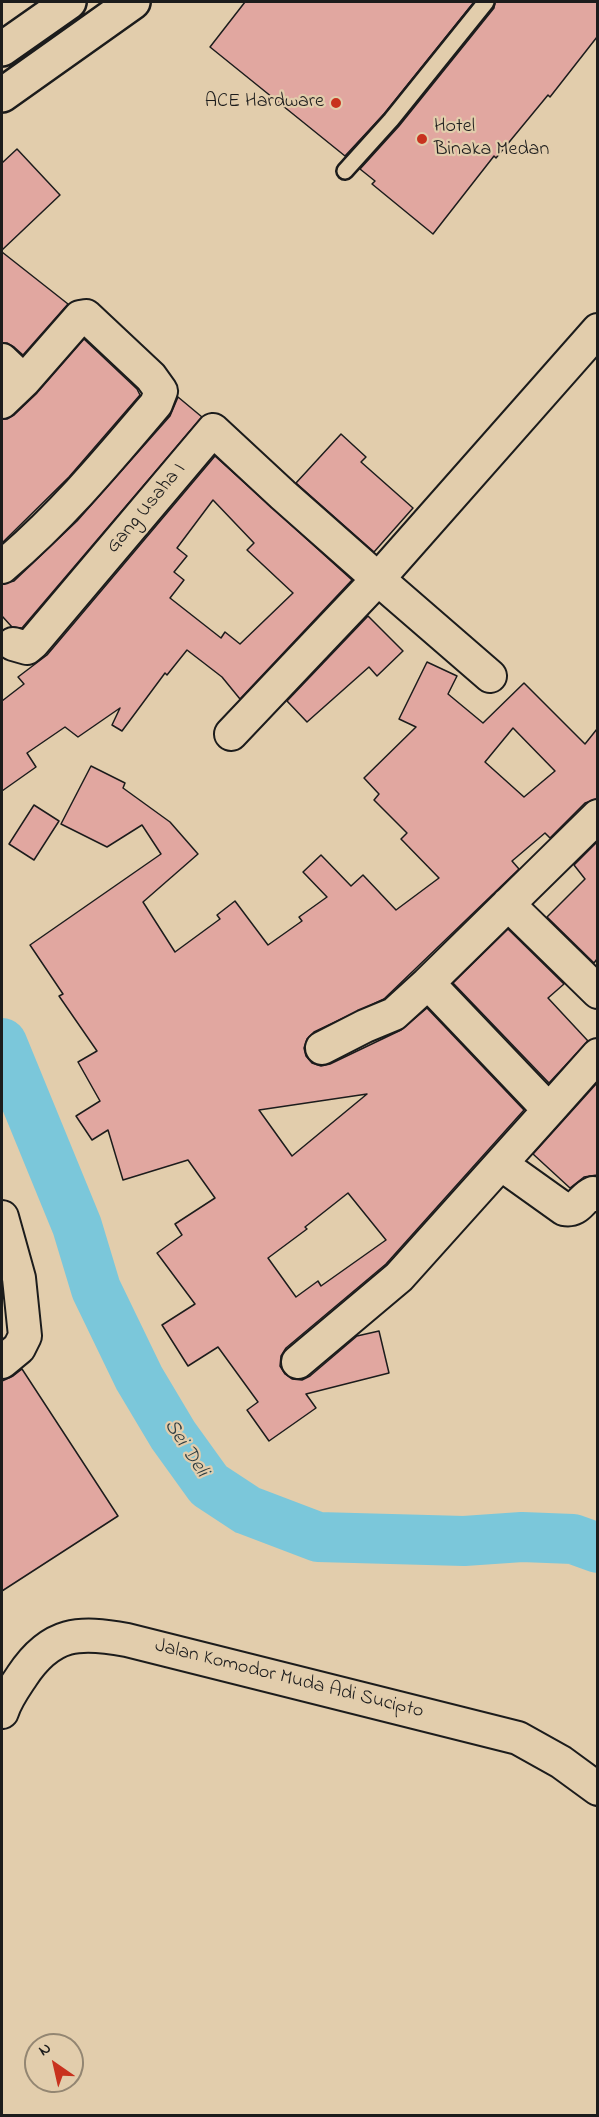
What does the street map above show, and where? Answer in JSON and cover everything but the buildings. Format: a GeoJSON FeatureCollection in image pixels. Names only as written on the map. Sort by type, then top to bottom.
{"type":"FeatureCollection","features":[{"type":"Feature","properties":{"kind":"main road"},"geometry":{"type":"LineString","coordinates":[[2,49],[69,2]]}},
{"type":"Feature","properties":{"kind":"main road"},"geometry":{"type":"LineString","coordinates":[[2,95],[133,2]]}},
{"type":"Feature","properties":{"kind":"street"},"geometry":{"type":"LineString","coordinates":[[2,402],[13,370],[83,316],[86,316],[151,377],[160,391],[156,404],[88,485],[34,539],[2,567]]}},
{"type":"Feature","properties":{"kind":"street"},"geometry":{"type":"LineString","coordinates":[[231,734],[378,579],[597,330]]}},
{"type":"Feature","properties":{"kind":"street","name":"Gang Usaha I"},"geometry":{"type":"LineString","coordinates":[[5,645],[27,648],[33,643],[213,430],[378,579]]}},
{"type":"Feature","properties":{"kind":"street"},"geometry":{"type":"LineString","coordinates":[[378,579],[490,675]]}},
{"type":"Feature","properties":{"kind":"street"},"geometry":{"type":"LineString","coordinates":[[322,1047],[393,1014],[428,983],[597,816]]}},
{"type":"Feature","properties":{"kind":"street"},"geometry":{"type":"LineString","coordinates":[[508,904],[597,992]]}},
{"type":"Feature","properties":{"kind":"street"},"geometry":{"type":"LineString","coordinates":[[428,983],[549,1110]]}},
{"type":"Feature","properties":{"kind":"street"},"geometry":{"type":"LineString","coordinates":[[298,1362],[399,1277],[597,1055]]}},
{"type":"Feature","properties":{"kind":"street"},"geometry":{"type":"LineString","coordinates":[[501,1164],[564,1209],[576,1208],[587,1196],[593,1193],[597,1195]]}},
{"type":"Feature","properties":{"kind":"street"},"geometry":{"type":"LineString","coordinates":[[2,1217],[19,1278],[25,1336],[19,1348],[2,1362]]}},
{"type":"Feature","properties":{"kind":"street","name":"Jalan Komodor Muda Adi Sucipto"},"geometry":{"type":"LineString","coordinates":[[2,1713],[6,1700],[34,1658],[52,1644],[68,1637],[98,1634],[518,1738],[561,1762],[597,1789]]}},
{"type":"Feature","properties":{"kind":"lane"},"geometry":{"type":"LineString","coordinates":[[345,171],[391,120],[486,2]]}},
{"type":"Feature","properties":{"kind":"waterway","name":"Sei Deli"},"geometry":{"type":"LineString","coordinates":[[2,1043],[77,1226],[96,1289],[139,1378],[173,1435],[209,1485],[247,1510],[318,1537],[464,1541],[522,1537],[573,1539],[598,1548]]}},
{"type":"Feature","properties":{"kind":"place","name":"ACE Hardware"},"geometry":{"type":"Point","coordinates":[336,103]}},
{"type":"Feature","properties":{"kind":"place","name":"Hotel Binaka Medan"},"geometry":{"type":"Point","coordinates":[422,139]}}]}
